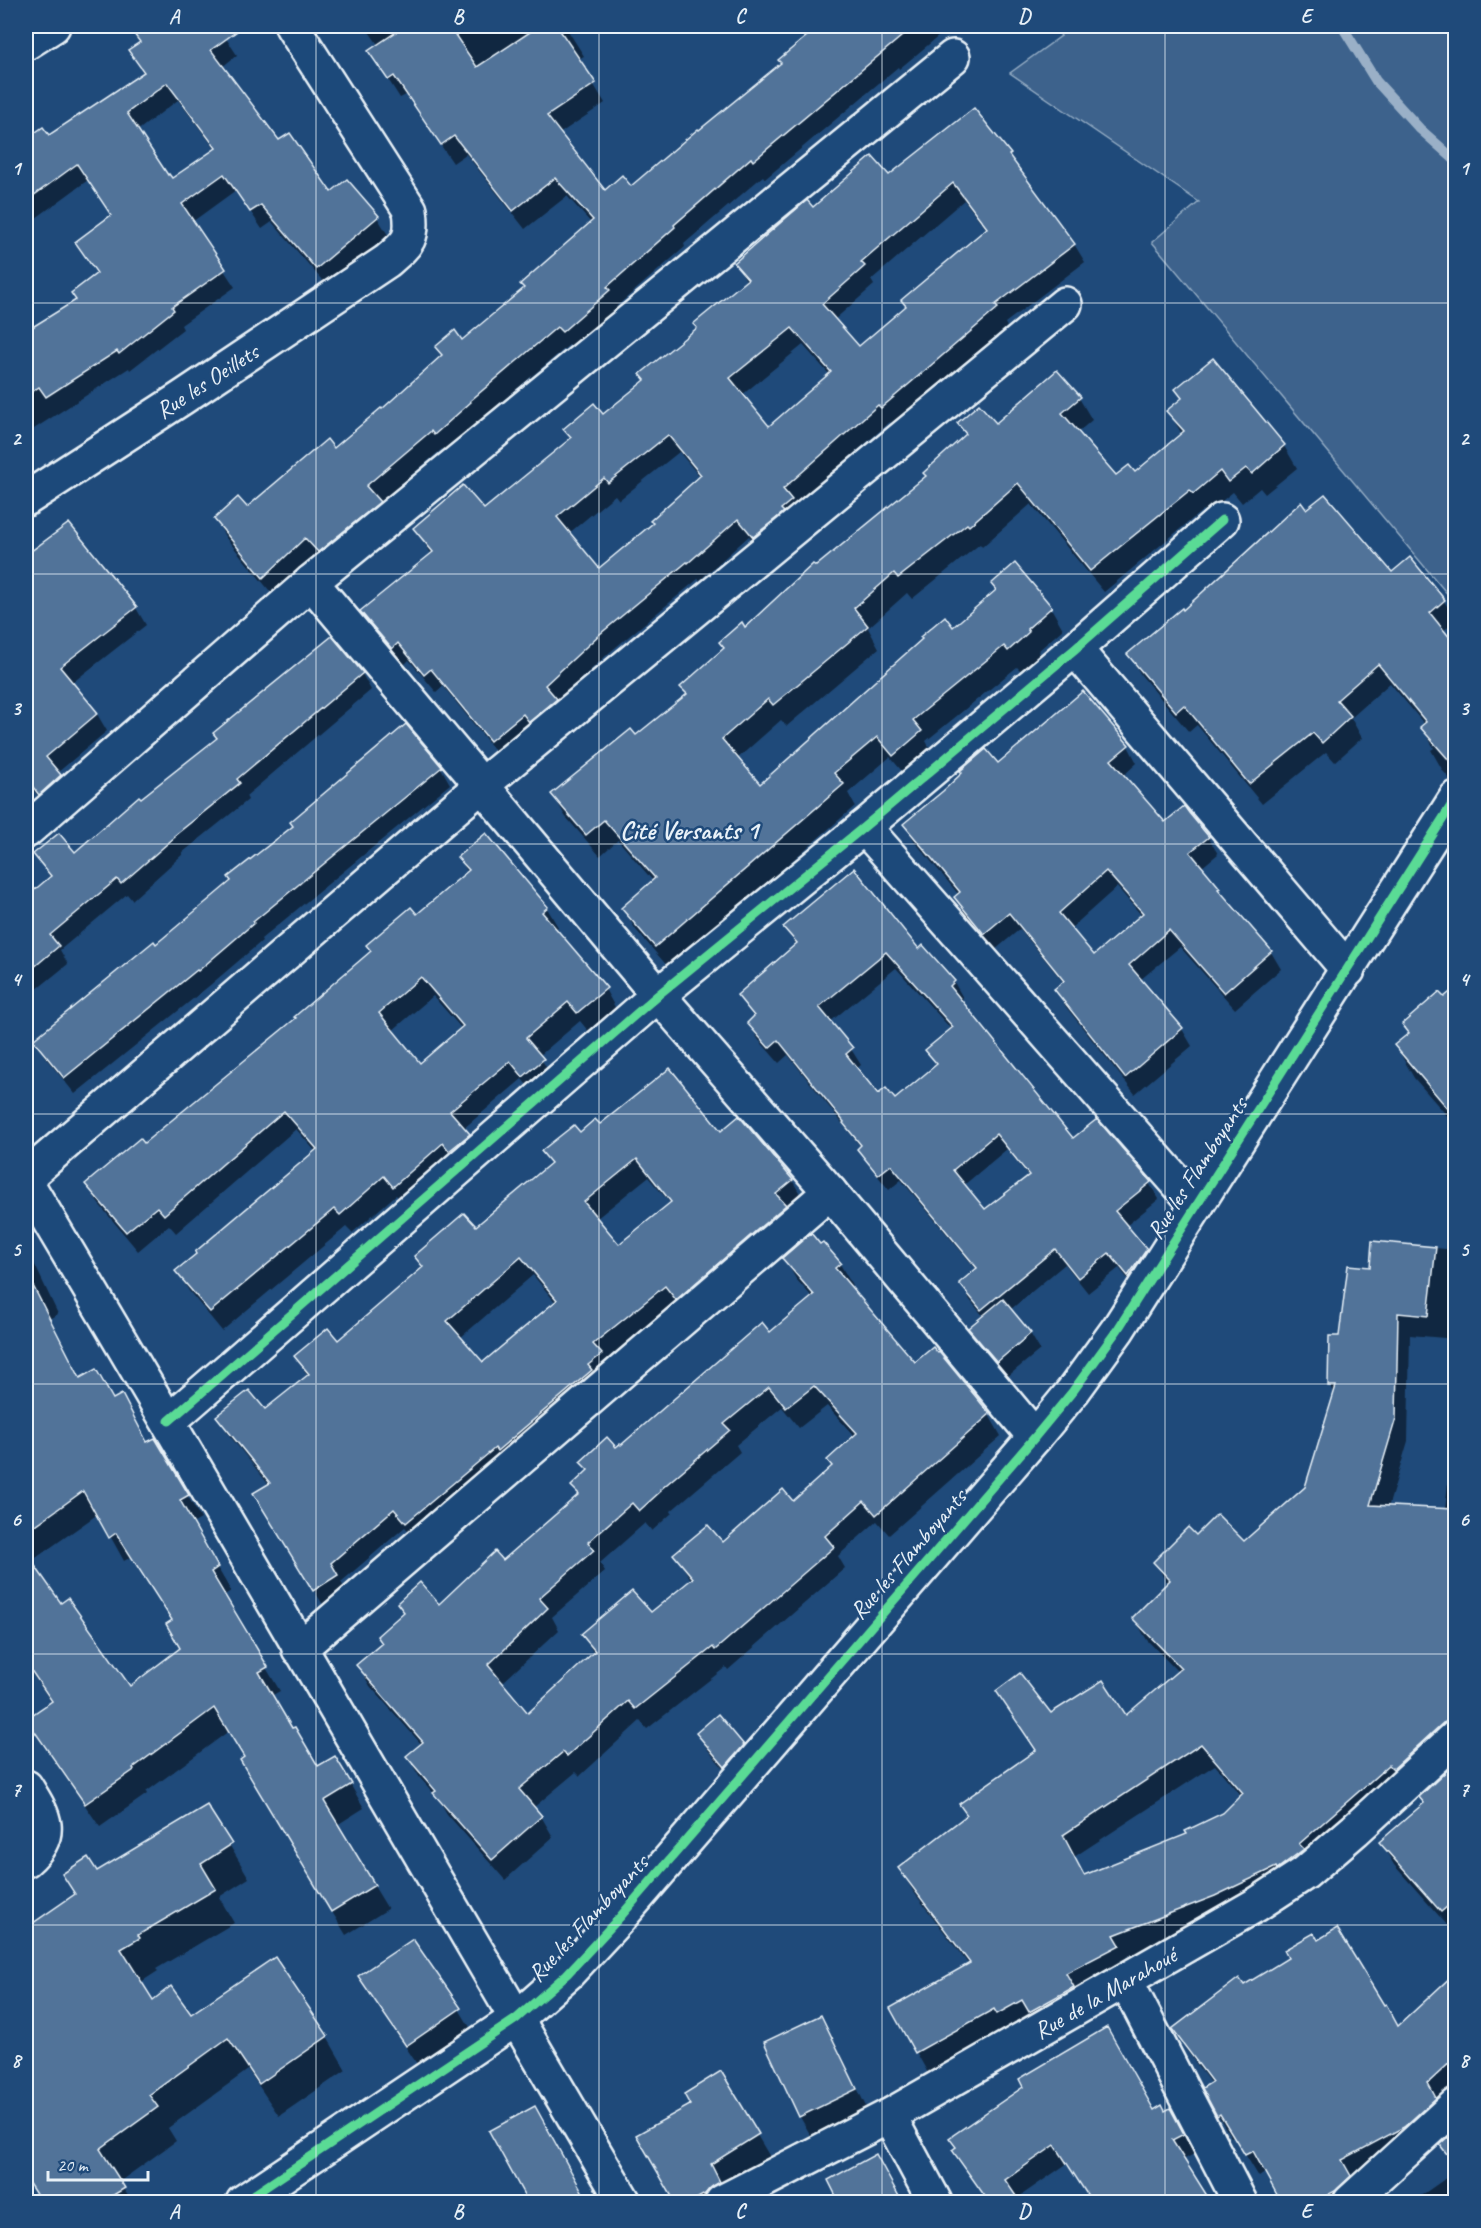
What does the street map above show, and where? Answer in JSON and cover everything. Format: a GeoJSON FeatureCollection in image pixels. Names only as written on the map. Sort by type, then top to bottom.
{"type":"FeatureCollection","features":[{"type":"Feature","properties":{"kind":"street"},"geometry":{"type":"LineString","coordinates":[[26,44],[52,26]]}},
{"type":"Feature","properties":{"kind":"street","name":"Rue les Oeillets"},"geometry":{"type":"LineString","coordinates":[[26,499],[387,261],[407,244],[412,226],[410,210],[292,26]]}},
{"type":"Feature","properties":{"kind":"street"},"geometry":{"type":"LineString","coordinates":[[26,831],[311,582],[953,57]]}},
{"type":"Feature","properties":{"kind":"street"},"geometry":{"type":"LineString","coordinates":[[624,2202],[26,1179],[482,784],[1065,304]]}},
{"type":"Feature","properties":{"kind":"street"},"geometry":{"type":"LineString","coordinates":[[169,1421],[658,995],[864,827],[1075,649],[1222,520]]}},
{"type":"Feature","properties":{"kind":"street"},"geometry":{"type":"LineString","coordinates":[[311,582],[658,995],[830,1192],[1035,1437]]}},
{"type":"Feature","properties":{"kind":"street"},"geometry":{"type":"LineString","coordinates":[[1075,649],[1348,970]]}},
{"type":"Feature","properties":{"kind":"street","name":"Rue les Flamboyants"},"geometry":{"type":"LineString","coordinates":[[243,2202],[516,2019],[567,1974],[620,1917],[1035,1437],[1073,1391],[1118,1329],[1348,970],[1455,798]]}},
{"type":"Feature","properties":{"kind":"street"},"geometry":{"type":"LineString","coordinates":[[864,827],[1197,1205]]}},
{"type":"Feature","properties":{"kind":"street"},"geometry":{"type":"LineString","coordinates":[[300,1649],[830,1192]]}},
{"type":"Feature","properties":{"kind":"street","name":"Rue de la Marahoué"},"geometry":{"type":"LineString","coordinates":[[722,2202],[889,2115],[1256,1905],[1305,1873],[1455,1737]]}},
{"type":"Feature","properties":{"kind":"street"},"geometry":{"type":"LineString","coordinates":[[26,1787],[42,1814],[46,1833],[36,1851],[26,1860]]}},
{"type":"Feature","properties":{"kind":"street"},"geometry":{"type":"LineString","coordinates":[[1126,1981],[1240,2202]]}},
{"type":"Feature","properties":{"kind":"street"},"geometry":{"type":"LineString","coordinates":[[1350,2202],[1455,2106]]}},
{"type":"Feature","properties":{"kind":"street"},"geometry":{"type":"LineString","coordinates":[[889,2115],[936,2202]]}},
{"type":"Feature","properties":{"kind":"shaded area"},"geometry":{"type":"Polygon","coordinates":[[[1054,26],[1455,26],[1455,603],[1152,242],[1199,202],[1010,73],[1061,36],[1054,26]]]}},
{"type":"Feature","properties":{"kind":"building"},"geometry":{"type":"Polygon","coordinates":[[[128,26],[244,26],[211,50],[279,140],[290,133],[331,192],[347,179],[379,216],[316,269],[261,205],[250,212],[224,174],[182,204],[226,269],[172,307],[174,310],[119,354],[117,351],[46,397],[39,387],[26,396],[26,331],[76,300],[71,293],[97,273],[75,242],[111,215],[77,164],[26,201],[26,139],[43,127],[49,135],[144,72],[128,50],[140,42],[128,26]],[[167,83],[127,113],[172,178],[216,148],[167,83]]]}},
{"type":"Feature","properties":{"kind":"building"},"geometry":{"type":"Polygon","coordinates":[[[405,26],[449,26],[477,67],[539,26],[557,26],[596,83],[547,116],[605,190],[622,175],[631,186],[781,63],[778,60],[819,26],[914,26],[753,161],[751,158],[674,225],[675,227],[607,287],[610,290],[562,332],[557,327],[434,435],[431,431],[366,486],[380,502],[318,552],[305,538],[263,578],[214,519],[238,497],[247,507],[327,439],[334,448],[442,355],[435,347],[455,330],[462,340],[524,288],[520,284],[593,220],[555,178],[513,211],[454,136],[441,145],[394,76],[388,80],[368,51],[405,26]]]}},
{"type":"Feature","properties":{"kind":"building"},"geometry":{"type":"Polygon","coordinates":[[[974,108],[1011,154],[1009,155],[1075,244],[995,305],[998,308],[881,408],[878,405],[783,489],[792,500],[781,509],[784,512],[753,537],[738,519],[600,634],[545,685],[557,699],[529,722],[523,714],[490,741],[431,669],[424,675],[398,643],[392,649],[360,611],[433,552],[413,528],[463,485],[484,509],[571,438],[563,429],[594,403],[603,414],[645,380],[640,374],[697,328],[693,324],[748,279],[734,263],[807,200],[813,207],[872,156],[889,175],[974,108]],[[953,183],[861,262],[865,266],[822,304],[859,346],[906,306],[901,300],[987,228],[953,183]],[[792,328],[730,378],[769,426],[831,372],[792,328]],[[668,435],[608,483],[604,478],[557,517],[599,568],[653,523],[650,521],[701,475],[668,435]]]}},
{"type":"Feature","properties":{"kind":"building"},"geometry":{"type":"Polygon","coordinates":[[[1213,358],[1285,445],[1252,474],[1246,468],[1228,482],[1220,471],[1193,494],[1190,490],[1090,571],[1018,483],[969,526],[967,524],[898,578],[894,573],[854,608],[868,626],[773,705],[768,699],[722,739],[760,784],[945,616],[953,627],[996,590],[991,584],[1015,563],[1052,607],[1027,629],[1029,632],[1008,651],[1004,646],[913,720],[922,731],[893,756],[877,737],[834,773],[844,784],[655,947],[621,908],[655,878],[604,820],[586,835],[551,794],[631,729],[636,735],[687,694],[680,687],[724,648],[719,642],[742,622],[745,627],[813,564],[816,566],[926,476],[923,473],[966,434],[957,423],[979,404],[996,423],[1057,370],[1081,397],[1062,413],[1116,475],[1129,465],[1135,472],[1184,431],[1166,411],[1182,398],[1175,389],[1213,358]]]}},
{"type":"Feature","properties":{"kind":"building"},"geometry":{"type":"Polygon","coordinates":[[[1325,494],[1392,572],[1410,557],[1445,600],[1430,613],[1455,644],[1455,767],[1420,727],[1426,722],[1378,664],[1337,700],[1351,716],[1322,743],[1313,733],[1249,784],[1184,705],[1176,712],[1127,654],[1182,608],[1183,610],[1301,502],[1306,509],[1325,494]]]}},
{"type":"Feature","properties":{"kind":"building"},"geometry":{"type":"Polygon","coordinates":[[[69,523],[137,607],[60,667],[98,713],[46,757],[61,775],[39,795],[26,778],[26,555],[69,523]]]}},
{"type":"Feature","properties":{"kind":"building"},"geometry":{"type":"Polygon","coordinates":[[[332,636],[363,673],[237,779],[240,783],[174,836],[121,884],[117,879],[50,935],[59,946],[26,974],[26,897],[51,876],[33,854],[59,833],[75,852],[139,796],[141,798],[217,738],[213,733],[332,636]]]}},
{"type":"Feature","properties":{"kind":"building"},"geometry":{"type":"Polygon","coordinates":[[[1083,691],[1129,745],[1111,760],[1165,822],[1184,806],[1209,837],[1190,852],[1220,888],[1218,889],[1272,951],[1224,993],[1169,930],[1129,965],[1183,1028],[1125,1078],[1054,989],[1064,981],[1009,913],[984,934],[954,897],[960,892],[903,824],[943,791],[962,773],[960,771],[986,749],[998,763],[1083,691]],[[1106,871],[1059,913],[1094,955],[1143,913],[1106,871]]]}},
{"type":"Feature","properties":{"kind":"building"},"geometry":{"type":"Polygon","coordinates":[[[406,724],[442,767],[253,922],[198,971],[64,1078],[33,1040],[154,941],[156,944],[231,881],[228,877],[293,826],[290,822],[406,724]]]}},
{"type":"Feature","properties":{"kind":"building"},"geometry":{"type":"Polygon","coordinates":[[[486,833],[548,907],[542,912],[607,988],[577,1013],[568,1002],[526,1038],[544,1059],[523,1077],[510,1061],[450,1111],[470,1134],[449,1151],[443,1143],[393,1187],[384,1176],[340,1215],[334,1209],[210,1312],[175,1271],[317,1149],[284,1111],[164,1215],[157,1207],[126,1232],[85,1184],[140,1138],[144,1143],[296,1018],[294,1017],[371,951],[366,945],[411,907],[417,914],[469,870],[457,857],[486,833]],[[421,977],[379,1013],[420,1063],[463,1026],[421,977]]]}},
{"type":"Feature","properties":{"kind":"building"},"geometry":{"type":"Polygon","coordinates":[[[854,868],[919,949],[923,945],[955,981],[950,986],[1073,1138],[1097,1119],[1151,1182],[1115,1211],[1147,1249],[1128,1276],[1109,1253],[1078,1278],[1055,1249],[981,1310],[959,1283],[977,1268],[891,1165],[878,1175],[857,1149],[861,1145],[844,1122],[778,1040],[769,1048],[747,1023],[754,1016],[737,995],[797,943],[783,927],[854,868]],[[886,952],[819,1007],[853,1048],[846,1054],[878,1094],[886,1088],[895,1099],[937,1064],[925,1050],[953,1027],[886,952]],[[996,1134],[953,1170],[985,1209],[1029,1175],[996,1134]]]}},
{"type":"Feature","properties":{"kind":"building"},"geometry":{"type":"Polygon","coordinates":[[[1455,988],[1455,1117],[1394,1045],[1409,1033],[1402,1024],[1439,992],[1444,997],[1455,988]]]}},
{"type":"Feature","properties":{"kind":"building"},"geometry":{"type":"Polygon","coordinates":[[[670,1068],[721,1131],[739,1116],[793,1180],[776,1194],[786,1205],[676,1300],[665,1286],[593,1344],[602,1354],[588,1365],[592,1370],[497,1451],[495,1448],[406,1523],[394,1509],[331,1563],[338,1575],[313,1591],[253,1493],[270,1483],[216,1416],[249,1390],[265,1409],[309,1374],[294,1356],[328,1328],[338,1340],[423,1267],[414,1256],[464,1213],[476,1226],[551,1163],[541,1151],[574,1125],[580,1132],[595,1119],[600,1124],[670,1068]],[[637,1159],[584,1202],[619,1244],[671,1202],[637,1159]],[[521,1257],[447,1321],[483,1362],[557,1300],[521,1257]]]}},
{"type":"Feature","properties":{"kind":"building"},"geometry":{"type":"Polygon","coordinates":[[[811,1233],[820,1244],[823,1242],[841,1263],[835,1268],[915,1362],[933,1347],[990,1414],[876,1515],[864,1501],[825,1536],[834,1547],[715,1650],[713,1647],[635,1709],[628,1701],[567,1756],[563,1752],[519,1789],[542,1816],[492,1860],[433,1793],[436,1791],[406,1756],[423,1742],[356,1665],[382,1643],[377,1636],[404,1612],[397,1603],[420,1582],[439,1604],[495,1551],[503,1560],[579,1494],[571,1486],[588,1470],[580,1462],[607,1437],[616,1447],[621,1445],[762,1322],[770,1332],[814,1295],[782,1258],[811,1233]],[[814,1386],[786,1408],[769,1387],[724,1424],[730,1430],[639,1511],[632,1503],[588,1542],[594,1550],[539,1598],[548,1608],[488,1665],[528,1713],[595,1651],[581,1634],[632,1591],[651,1612],[693,1578],[673,1554],[708,1525],[723,1542],[783,1489],[793,1501],[832,1466],[827,1460],[857,1433],[814,1386]]]}},
{"type":"Feature","properties":{"kind":"building"},"geometry":{"type":"Polygon","coordinates":[[[1372,1241],[1436,1247],[1428,1316],[1398,1313],[1396,1418],[1370,1505],[1455,1509],[1455,1719],[1443,1723],[1393,1769],[1389,1765],[1299,1844],[1304,1849],[1277,1869],[1276,1867],[1215,1896],[1114,1935],[1120,1945],[1066,1973],[1074,1987],[1029,2012],[1022,2000],[997,2014],[994,2009],[915,2053],[890,2008],[970,1963],[898,1868],[967,1815],[959,1804],[1036,1750],[996,1691],[1020,1673],[1051,1713],[1103,1680],[1126,1715],[1181,1668],[1132,1618],[1170,1580],[1153,1562],[1188,1527],[1196,1535],[1217,1514],[1244,1541],[1305,1487],[1336,1386],[1328,1386],[1329,1336],[1339,1336],[1348,1265],[1370,1267],[1372,1241]],[[1201,1744],[1063,1835],[1084,1875],[1187,1834],[1185,1831],[1223,1813],[1243,1793],[1201,1744]]]}},
{"type":"Feature","properties":{"kind":"building"},"geometry":{"type":"Polygon","coordinates":[[[26,1272],[80,1378],[96,1369],[113,1399],[122,1394],[147,1442],[155,1438],[189,1495],[180,1500],[218,1567],[211,1572],[268,1667],[259,1672],[292,1728],[295,1727],[318,1766],[335,1756],[352,1784],[324,1801],[375,1885],[331,1912],[240,1760],[244,1757],[214,1708],[133,1768],[134,1770],[85,1804],[26,1719],[52,1701],[26,1663],[26,1553],[61,1603],[68,1598],[130,1686],[180,1648],[166,1624],[172,1620],[116,1533],[109,1538],[83,1491],[26,1532],[26,1272]]]}},
{"type":"Feature","properties":{"kind":"building"},"geometry":{"type":"Polygon","coordinates":[[[1003,1299],[1031,1333],[997,1362],[968,1328],[1003,1299]]]}},
{"type":"Feature","properties":{"kind":"building"},"geometry":{"type":"Polygon","coordinates":[[[718,1714],[744,1745],[725,1767],[696,1733],[718,1714]]]}},
{"type":"Feature","properties":{"kind":"building"},"geometry":{"type":"Polygon","coordinates":[[[1455,1763],[1455,1900],[1441,1912],[1379,1842],[1424,1803],[1419,1797],[1455,1763]]]}},
{"type":"Feature","properties":{"kind":"building"},"geometry":{"type":"Polygon","coordinates":[[[207,1805],[232,1844],[201,1864],[216,1889],[138,1935],[140,1938],[121,1949],[153,2000],[171,1986],[191,2014],[275,1957],[328,2036],[259,2084],[228,2038],[149,2095],[158,2107],[100,2149],[125,2188],[102,2202],[41,2202],[26,2179],[26,1928],[75,1894],[62,1874],[88,1857],[97,1871],[207,1805]]]}},
{"type":"Feature","properties":{"kind":"building"},"geometry":{"type":"Polygon","coordinates":[[[1337,1928],[1398,2026],[1455,1973],[1455,2058],[1428,2083],[1436,2098],[1404,2127],[1342,2160],[1351,2176],[1335,2191],[1315,2202],[1281,2202],[1253,2151],[1245,2155],[1220,2114],[1217,2116],[1202,2088],[1212,2082],[1172,2029],[1239,1978],[1244,1985],[1288,1958],[1284,1950],[1314,1933],[1318,1940],[1337,1928]]]}},
{"type":"Feature","properties":{"kind":"building"},"geometry":{"type":"Polygon","coordinates":[[[413,1939],[461,2008],[406,2046],[358,1976],[413,1939]]]}},
{"type":"Feature","properties":{"kind":"building"},"geometry":{"type":"Polygon","coordinates":[[[821,2015],[857,2089],[799,2117],[764,2042],[821,2015]]]}},
{"type":"Feature","properties":{"kind":"building"},"geometry":{"type":"Polygon","coordinates":[[[1107,2027],[1154,2110],[1162,2105],[1165,2111],[1170,2108],[1184,2134],[1172,2140],[1211,2202],[1092,2202],[1055,2145],[1005,2180],[1020,2202],[989,2202],[952,2150],[956,2147],[949,2138],[1023,2087],[1019,2079],[1107,2027]]]}},
{"type":"Feature","properties":{"kind":"building"},"geometry":{"type":"Polygon","coordinates":[[[721,2071],[759,2134],[711,2164],[720,2182],[691,2202],[675,2202],[636,2135],[690,2105],[684,2094],[721,2071]]]}},
{"type":"Feature","properties":{"kind":"building"},"geometry":{"type":"Polygon","coordinates":[[[535,2106],[588,2202],[528,2202],[489,2131],[535,2106]]]}},
{"type":"Feature","properties":{"kind":"building"},"geometry":{"type":"Polygon","coordinates":[[[1454,2132],[1455,2162],[1454,2163],[1440,2145],[1454,2132]]]}},
{"type":"Feature","properties":{"kind":"building"},"geometry":{"type":"Polygon","coordinates":[[[876,2154],[902,2202],[839,2202],[828,2180],[876,2154]]]}},
{"type":"Feature","properties":{"kind":"waterway"},"geometry":{"type":"LineString","coordinates":[[1342,26],[1376,81],[1420,129],[1456,161]]}},
{"type":"Feature","properties":{"kind":"cycle path"},"geometry":{"type":"LineString","coordinates":[[169,1421],[658,995],[864,827],[1075,649],[1222,520]]}},
{"type":"Feature","properties":{"kind":"cycle path"},"geometry":{"type":"LineString","coordinates":[[243,2202],[516,2019],[567,1974],[620,1917],[1035,1437],[1073,1391],[1118,1329],[1456,798]]}},
{"type":"Feature","properties":{"kind":"district","name":"Cité Versants 1"},"geometry":{"type":"Point","coordinates":[689,830]}}]}
